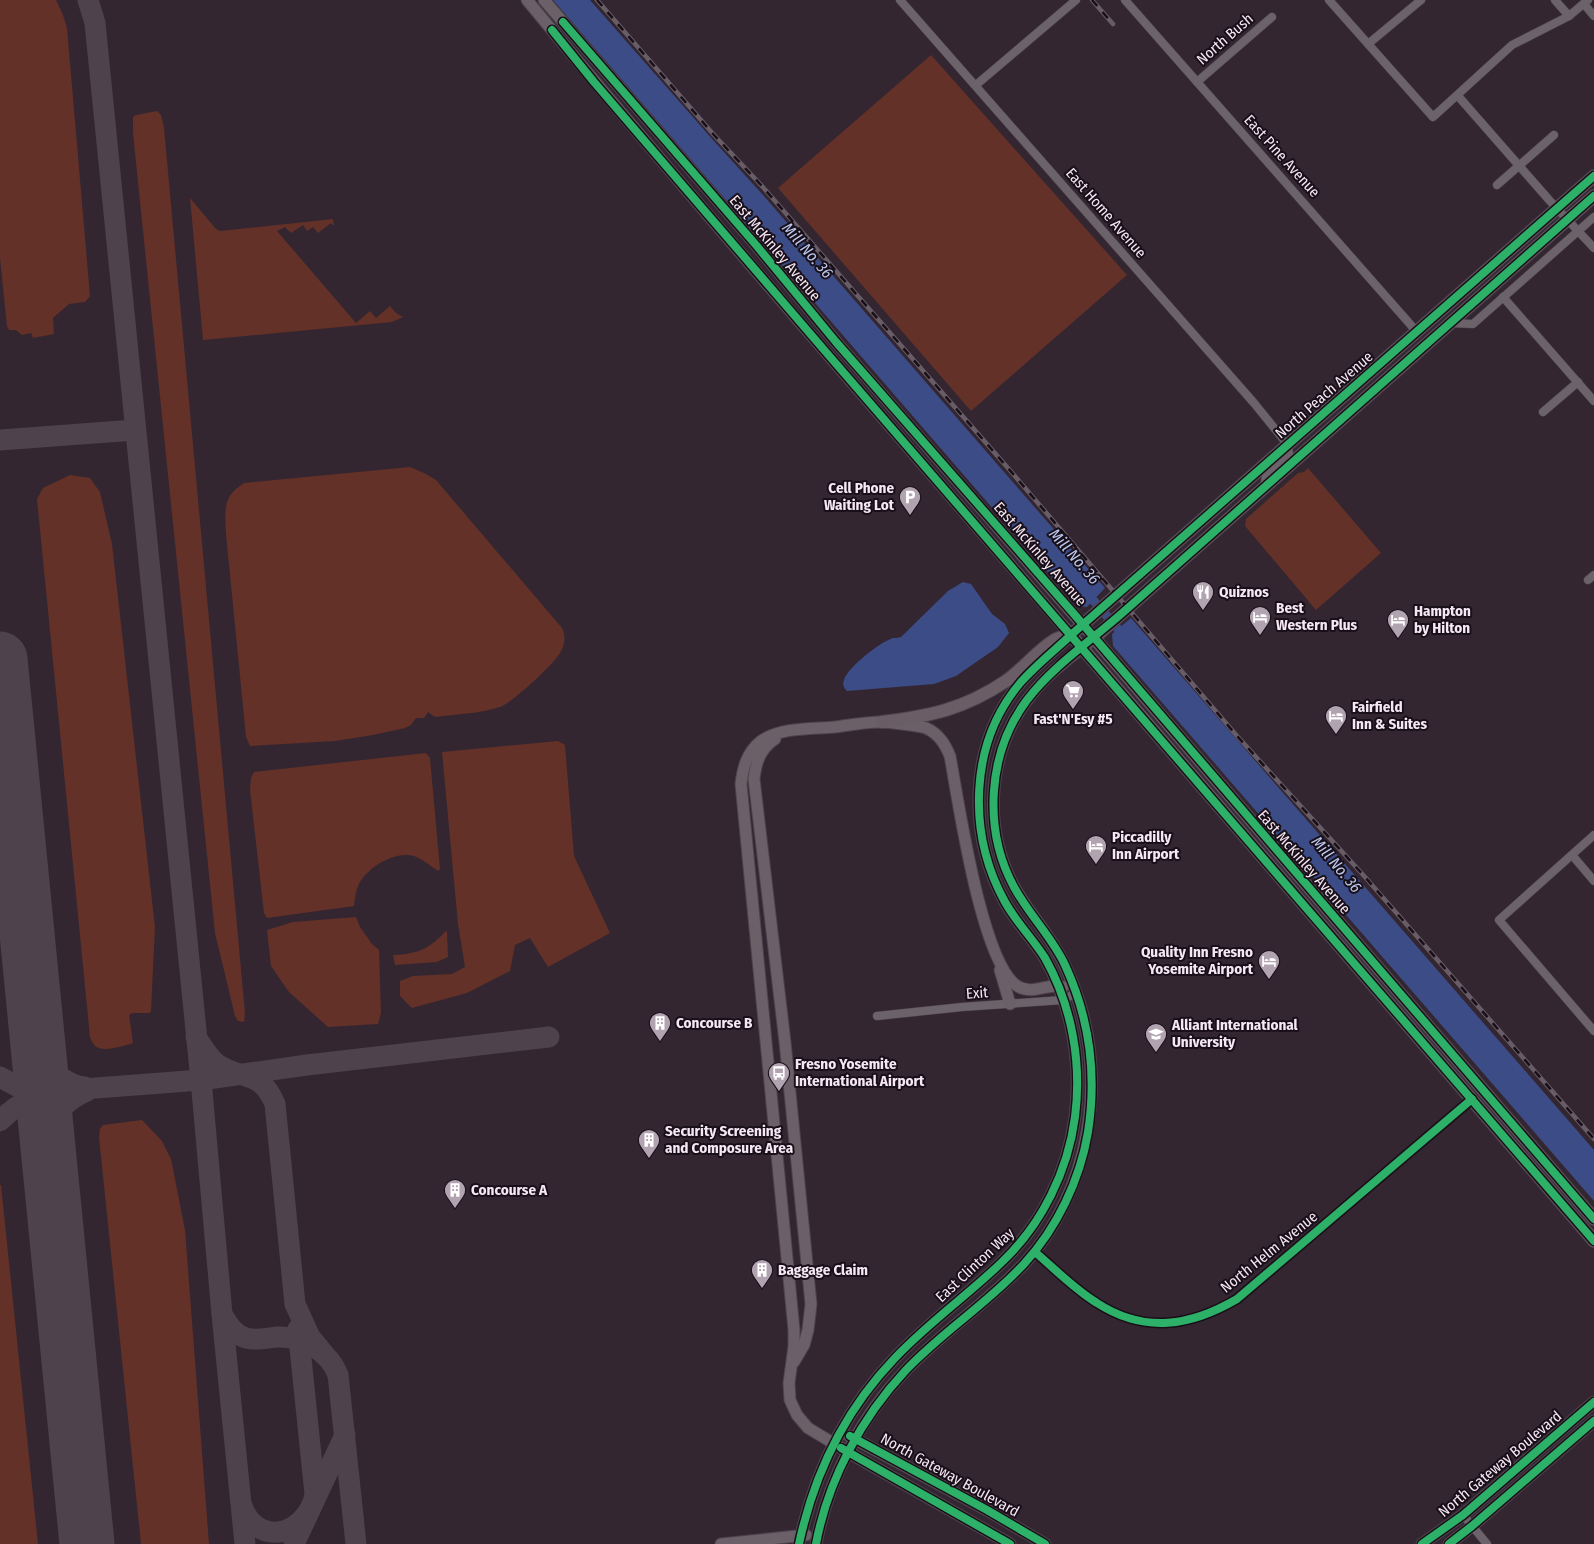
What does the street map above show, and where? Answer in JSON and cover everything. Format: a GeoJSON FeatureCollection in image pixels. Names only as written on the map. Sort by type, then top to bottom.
{"type":"FeatureCollection","features":[{"type":"Feature","properties":{"kind":"main road","name":"East McKinley Avenue"},"geometry":{"type":"LineString","coordinates":[[527,0],[594,82],[825,351],[1594,1241]]}},
{"type":"Feature","properties":{"kind":"main road","name":"East McKinley Avenue"},"geometry":{"type":"LineString","coordinates":[[544,0],[1594,1219]]}},
{"type":"Feature","properties":{"kind":"main road"},"geometry":{"type":"LineString","coordinates":[[552,30],[563,22]]}},
{"type":"Feature","properties":{"kind":"main road"},"geometry":{"type":"LineString","coordinates":[[594,82],[632,116],[670,160],[676,164],[684,162]]}},
{"type":"Feature","properties":{"kind":"main road","name":"North Peach Avenue"},"geometry":{"type":"LineString","coordinates":[[882,722],[936,713],[966,703],[1005,681],[1054,640],[1071,635],[1594,176]]}},
{"type":"Feature","properties":{"kind":"main road"},"geometry":{"type":"LineString","coordinates":[[681,182],[685,181],[692,185],[723,219],[756,246]]}},
{"type":"Feature","properties":{"kind":"main road","name":"North Peach Avenue"},"geometry":{"type":"LineString","coordinates":[[1082,647],[1594,196]]}},
{"type":"Feature","properties":{"kind":"main road"},"geometry":{"type":"LineString","coordinates":[[1431,341],[1431,335],[1435,328],[1471,294],[1485,272]]}},
{"type":"Feature","properties":{"kind":"main road"},"geometry":{"type":"LineString","coordinates":[[1360,404],[1375,382],[1414,347],[1418,339],[1417,332]]}},
{"type":"Feature","properties":{"kind":"main road","name":"East Clinton Way"},"geometry":{"type":"LineString","coordinates":[[800,1540],[816,1482],[841,1431],[864,1395],[896,1356],[1003,1262],[1020,1243],[1047,1202],[1067,1156],[1075,1118],[1077,1081],[1074,1041],[1058,985],[1043,956],[1007,904],[991,871],[979,821],[979,790],[988,742],[1010,698],[1030,673],[1071,635]]}},
{"type":"Feature","properties":{"kind":"main road","name":"East Clinton Way"},"geometry":{"type":"LineString","coordinates":[[817,1539],[832,1487],[855,1439],[880,1401],[908,1368],[1014,1274],[1034,1252],[1053,1225],[1078,1169],[1088,1132],[1092,1082],[1091,1053],[1085,1019],[1065,966],[1056,949],[1026,906],[1009,877],[999,849],[993,802],[999,758],[1017,714],[1037,688],[1082,647]]}},
{"type":"Feature","properties":{"kind":"main road","name":"North Gateway Boulevard"},"geometry":{"type":"LineString","coordinates":[[993,948],[972,875],[950,756],[947,748],[937,735],[925,728],[882,722],[789,731],[773,735],[754,746],[744,764],[741,784],[794,1330],[794,1346],[789,1383],[790,1400],[797,1415],[808,1428],[1010,1544]]}},
{"type":"Feature","properties":{"kind":"main road"},"geometry":{"type":"LineString","coordinates":[[789,731],[775,739],[759,756],[754,779],[810,1304],[808,1330],[804,1345],[791,1366]]}},
{"type":"Feature","properties":{"kind":"main road"},"geometry":{"type":"LineString","coordinates":[[1225,813],[1240,819],[1281,866],[1312,892]]}},
{"type":"Feature","properties":{"kind":"main road"},"geometry":{"type":"LineString","coordinates":[[993,948],[1006,974],[1018,987],[1034,990],[1058,985],[1076,993]]}},
{"type":"Feature","properties":{"kind":"main road"},"geometry":{"type":"LineString","coordinates":[[993,948],[1010,1004]]}},
{"type":"Feature","properties":{"kind":"main road"},"geometry":{"type":"LineString","coordinates":[[762,1002],[779,1000]]}},
{"type":"Feature","properties":{"kind":"main road"},"geometry":{"type":"LineString","coordinates":[[1472,1099],[1481,1099],[1516,1138],[1546,1164]]}},
{"type":"Feature","properties":{"kind":"main road"},"geometry":{"type":"LineString","coordinates":[[1034,1252],[1033,1243],[1035,1235],[1056,1202],[1065,1178],[1067,1156]]}},
{"type":"Feature","properties":{"kind":"main road","name":"North Gateway Boulevard"},"geometry":{"type":"LineString","coordinates":[[1422,1544],[1463,1515],[1594,1402]]}},
{"type":"Feature","properties":{"kind":"main road","name":"North Gateway Boulevard"},"geometry":{"type":"LineString","coordinates":[[1449,1544],[1594,1421]]}},
{"type":"Feature","properties":{"kind":"main road","name":"North Gateway Boulevard"},"geometry":{"type":"LineString","coordinates":[[841,1431],[987,1510],[1045,1544]]}},
{"type":"Feature","properties":{"kind":"main road"},"geometry":{"type":"LineString","coordinates":[[721,1544],[817,1539]]}},
{"type":"Feature","properties":{"kind":"street","name":"East Home Avenue"},"geometry":{"type":"LineString","coordinates":[[900,0],[1235,381],[1288,445]]}},
{"type":"Feature","properties":{"kind":"street"},"geometry":{"type":"LineString","coordinates":[[976,85],[1076,0]]}},
{"type":"Feature","properties":{"kind":"street","name":"East Pine Avenue"},"geometry":{"type":"LineString","coordinates":[[1125,0],[1417,332]]}},
{"type":"Feature","properties":{"kind":"street"},"geometry":{"type":"LineString","coordinates":[[1329,0],[1433,117],[1512,45],[1569,16],[1586,2],[1594,16]]}},
{"type":"Feature","properties":{"kind":"street"},"geometry":{"type":"LineString","coordinates":[[1368,44],[1421,0]]}},
{"type":"Feature","properties":{"kind":"street"},"geometry":{"type":"LineString","coordinates":[[1556,0],[1569,16]]}},
{"type":"Feature","properties":{"kind":"street","name":"North Bush"},"geometry":{"type":"LineString","coordinates":[[1197,82],[1272,17]]}},
{"type":"Feature","properties":{"kind":"street"},"geometry":{"type":"LineString","coordinates":[[1458,96],[1556,208],[1594,248]]}},
{"type":"Feature","properties":{"kind":"street"},"geometry":{"type":"LineString","coordinates":[[1497,185],[1554,135]]}},
{"type":"Feature","properties":{"kind":"street"},"geometry":{"type":"LineString","coordinates":[[1452,323],[1473,324],[1594,217]]}},
{"type":"Feature","properties":{"kind":"street"},"geometry":{"type":"LineString","coordinates":[[1503,297],[1594,401]]}},
{"type":"Feature","properties":{"kind":"street"},"geometry":{"type":"LineString","coordinates":[[1543,412],[1578,382]]}},
{"type":"Feature","properties":{"kind":"street"},"geometry":{"type":"LineString","coordinates":[[1263,488],[1266,476],[1289,454],[1288,445]]}},
{"type":"Feature","properties":{"kind":"street"},"geometry":{"type":"LineString","coordinates":[[1594,835],[1499,920],[1594,1031]]}},
{"type":"Feature","properties":{"kind":"street"},"geometry":{"type":"LineString","coordinates":[[1572,855],[1594,881]]}},
{"type":"Feature","properties":{"kind":"street","name":"Exit"},"geometry":{"type":"LineString","coordinates":[[877,1016],[1063,1000],[1076,993]]}},
{"type":"Feature","properties":{"kind":"street","name":"North Helm Avenue"},"geometry":{"type":"LineString","coordinates":[[1034,1252],[1086,1296],[1120,1315],[1142,1321],[1172,1323],[1204,1316],[1244,1293],[1472,1099]]}},
{"type":"Feature","properties":{"kind":"street"},"geometry":{"type":"LineString","coordinates":[[1463,1515],[1487,1544]]}},
{"type":"Feature","properties":{"kind":"shaded area"},"geometry":{"type":"Polygon","coordinates":[[[0,0],[56,0],[67,28],[90,296],[85,302],[69,304],[53,318],[54,334],[33,338],[31,333],[22,335],[16,330],[9,330],[7,326],[0,258],[0,0]]]}},
{"type":"Feature","properties":{"kind":"shaded area"},"geometry":{"type":"Polygon","coordinates":[[[931,55],[1127,275],[971,411],[778,188],[931,55]]]}},
{"type":"Feature","properties":{"kind":"shaded area"},"geometry":{"type":"Polygon","coordinates":[[[157,111],[161,115],[164,128],[245,1013],[244,1022],[238,1021],[235,1016],[215,933],[133,133],[133,117],[157,111]]]}},
{"type":"Feature","properties":{"kind":"shaded area"},"geometry":{"type":"Polygon","coordinates":[[[190,198],[216,229],[220,231],[333,219],[334,226],[331,223],[318,233],[313,227],[307,231],[303,225],[291,233],[285,227],[277,231],[356,323],[370,311],[376,318],[390,306],[403,317],[392,322],[203,340],[190,198]]]}},
{"type":"Feature","properties":{"kind":"shaded area"},"geometry":{"type":"Polygon","coordinates":[[[410,467],[436,480],[562,628],[564,641],[560,653],[550,666],[532,683],[500,707],[435,717],[428,712],[424,718],[416,718],[411,725],[405,728],[335,741],[250,746],[246,737],[226,534],[225,511],[228,499],[244,483],[410,467]]]}},
{"type":"Feature","properties":{"kind":"shaded area"},"geometry":{"type":"Polygon","coordinates":[[[1308,468],[1381,553],[1316,610],[1245,526],[1246,519],[1298,473],[1304,472],[1308,468]]]}},
{"type":"Feature","properties":{"kind":"shaded area"},"geometry":{"type":"Polygon","coordinates":[[[70,475],[90,478],[100,492],[112,544],[155,927],[151,1011],[149,1013],[132,1013],[129,1015],[133,1043],[109,1049],[97,1047],[90,1037],[37,499],[43,488],[70,475]]]}},
{"type":"Feature","properties":{"kind":"shaded area"},"geometry":{"type":"Polygon","coordinates":[[[558,741],[565,745],[574,856],[610,933],[548,967],[530,938],[515,945],[510,971],[467,993],[412,1008],[400,996],[400,981],[413,976],[452,974],[465,967],[458,924],[442,752],[558,741]]]}},
{"type":"Feature","properties":{"kind":"shaded area"},"geometry":{"type":"Polygon","coordinates":[[[426,753],[430,758],[440,869],[438,871],[414,856],[407,855],[391,858],[376,865],[364,876],[356,894],[354,906],[267,918],[264,913],[250,790],[251,778],[254,772],[426,753]]]}},
{"type":"Feature","properties":{"kind":"shaded area"},"geometry":{"type":"Polygon","coordinates":[[[356,917],[360,927],[372,944],[379,950],[381,1013],[378,1024],[328,1027],[289,992],[271,966],[267,930],[293,922],[356,917]]]}},
{"type":"Feature","properties":{"kind":"shaded area"},"geometry":{"type":"Polygon","coordinates":[[[446,931],[448,957],[437,962],[395,965],[393,955],[416,952],[434,942],[446,931]]]}},
{"type":"Feature","properties":{"kind":"shaded area"},"geometry":{"type":"Polygon","coordinates":[[[142,1120],[162,1141],[171,1159],[185,1230],[209,1544],[141,1544],[99,1137],[100,1129],[103,1125],[142,1120]]]}},
{"type":"Feature","properties":{"kind":"shaded area"},"geometry":{"type":"Polygon","coordinates":[[[1,1185],[38,1544],[0,1544],[1,1185]]]}},
{"type":"Feature","properties":{"kind":"water"},"geometry":{"type":"Polygon","coordinates":[[[553,0],[590,0],[763,195],[1105,588],[1087,607],[1077,606],[553,0]]]}},
{"type":"Feature","properties":{"kind":"water"},"geometry":{"type":"Polygon","coordinates":[[[963,582],[971,584],[992,614],[1005,624],[1009,633],[998,647],[956,676],[934,684],[847,691],[844,688],[846,675],[857,662],[887,640],[901,637],[948,591],[963,582]]]}},
{"type":"Feature","properties":{"kind":"water"},"geometry":{"type":"Polygon","coordinates":[[[1131,618],[1594,1150],[1594,1201],[1113,646],[1112,634],[1131,618]]]}},
{"type":"Feature","properties":{"kind":"waterway","name":"Mill No. 36"},"geometry":{"type":"LineString","coordinates":[[1086,592],[1125,637]]}},
{"type":"Feature","properties":{"kind":"taxiway"},"geometry":{"type":"LineString","coordinates":[[88,0],[95,23],[201,1080],[245,1544]]}},
{"type":"Feature","properties":{"kind":"taxiway"},"geometry":{"type":"LineString","coordinates":[[0,440],[135,430]]}},
{"type":"Feature","properties":{"kind":"taxiway"},"geometry":{"type":"LineString","coordinates":[[35,1014],[41,1049],[50,1066],[65,1080],[85,1087]]}},
{"type":"Feature","properties":{"kind":"taxiway"},"geometry":{"type":"LineString","coordinates":[[196,1037],[208,1055],[217,1064],[257,1081],[270,1093],[275,1104],[295,1304],[310,1337],[324,1354]]}},
{"type":"Feature","properties":{"kind":"taxiway"},"geometry":{"type":"LineString","coordinates":[[0,1077],[22,1089],[43,1092],[201,1080],[307,1065],[549,1037]]}},
{"type":"Feature","properties":{"kind":"taxiway"},"geometry":{"type":"LineString","coordinates":[[50,1164],[52,1129],[59,1111],[75,1097],[87,1091]]}},
{"type":"Feature","properties":{"kind":"taxiway"},"geometry":{"type":"LineString","coordinates":[[0,1121],[9,1112],[43,1092]]}},
{"type":"Feature","properties":{"kind":"taxiway"},"geometry":{"type":"LineString","coordinates":[[222,1314],[232,1329],[242,1337],[254,1339],[286,1337],[296,1339],[314,1347],[334,1366],[338,1375],[356,1544]]}},
{"type":"Feature","properties":{"kind":"taxiway"},"geometry":{"type":"LineString","coordinates":[[242,1506],[254,1524],[271,1532],[280,1532],[298,1523],[306,1515],[314,1500],[315,1494],[298,1329]]}},
{"type":"Feature","properties":{"kind":"taxiway"},"geometry":{"type":"LineString","coordinates":[[294,1544],[345,1435]]}},
{"type":"Feature","properties":{"kind":"runway"},"geometry":{"type":"LineString","coordinates":[[0,659],[87,1544]]}},
{"type":"Feature","properties":{"kind":"railway"},"geometry":{"type":"LineString","coordinates":[[597,0],[1014,475],[1237,736],[1365,877],[1594,1139]]}},
{"type":"Feature","properties":{"kind":"railway"},"geometry":{"type":"LineString","coordinates":[[1092,0],[1113,24]]}},
{"type":"Feature","properties":{"kind":"cycle path"},"geometry":{"type":"LineString","coordinates":[[563,22],[756,245],[836,342],[1074,614],[1594,1219]]}},
{"type":"Feature","properties":{"kind":"cycle path"},"geometry":{"type":"LineString","coordinates":[[552,30],[594,82],[825,351],[1594,1241]]}},
{"type":"Feature","properties":{"kind":"cycle path"},"geometry":{"type":"LineString","coordinates":[[799,1544],[805,1518],[823,1468],[834,1444],[861,1399],[895,1358],[1002,1262],[1029,1231],[1051,1196],[1066,1157],[1071,1137],[1077,1097],[1077,1076],[1073,1035],[1068,1015],[1062,995],[1045,958],[1005,902],[993,875],[984,847],[979,789],[983,760],[991,732],[1004,706],[1021,682],[1046,658],[1594,176]]}},
{"type":"Feature","properties":{"kind":"cycle path"},"geometry":{"type":"LineString","coordinates":[[816,1544],[821,1520],[838,1473],[861,1429],[875,1408],[920,1356],[995,1292],[1036,1250],[1057,1219],[1073,1185],[1084,1150],[1091,1110],[1092,1089],[1086,1026],[1074,985],[1065,965],[1014,887],[1004,865],[997,841],[994,817],[997,767],[1014,721],[1027,700],[1059,666],[1120,615],[1594,196]]}},
{"type":"Feature","properties":{"kind":"cycle path"},"geometry":{"type":"LineString","coordinates":[[1035,1252],[1080,1292],[1115,1313],[1133,1319],[1168,1323],[1202,1315],[1237,1299],[1472,1099]]}},
{"type":"Feature","properties":{"kind":"cycle path"},"geometry":{"type":"LineString","coordinates":[[1422,1544],[1463,1515],[1594,1402]]}},
{"type":"Feature","properties":{"kind":"cycle path"},"geometry":{"type":"LineString","coordinates":[[1449,1544],[1594,1421]]}},
{"type":"Feature","properties":{"kind":"cycle path"},"geometry":{"type":"LineString","coordinates":[[850,1436],[987,1510],[1045,1544]]}},
{"type":"Feature","properties":{"kind":"cycle path"},"geometry":{"type":"LineString","coordinates":[[841,1448],[1010,1544]]}},
{"type":"Feature","properties":{"kind":"place","name":"Cell Phone Waiting Lot"},"geometry":{"type":"Point","coordinates":[910,516]}},
{"type":"Feature","properties":{"kind":"place","name":"Quiznos"},"geometry":{"type":"Point","coordinates":[1203,611]}},
{"type":"Feature","properties":{"kind":"place","name":"Best Western Plus"},"geometry":{"type":"Point","coordinates":[1260,636]}},
{"type":"Feature","properties":{"kind":"place","name":"Hampton by Hilton"},"geometry":{"type":"Point","coordinates":[1398,639]}},
{"type":"Feature","properties":{"kind":"place","name":"Fast'N'Esy #5"},"geometry":{"type":"Point","coordinates":[1073,710]}},
{"type":"Feature","properties":{"kind":"place","name":"Fairfield Inn & Suites"},"geometry":{"type":"Point","coordinates":[1336,735]}},
{"type":"Feature","properties":{"kind":"place","name":"Piccadilly Inn Airport"},"geometry":{"type":"Point","coordinates":[1096,865]}},
{"type":"Feature","properties":{"kind":"place","name":"Quality Inn Fresno Yosemite Airport"},"geometry":{"type":"Point","coordinates":[1269,980]}},
{"type":"Feature","properties":{"kind":"place","name":"Concourse B"},"geometry":{"type":"Point","coordinates":[660,1042]}},
{"type":"Feature","properties":{"kind":"place","name":"Alliant International University"},"geometry":{"type":"Point","coordinates":[1156,1053]}},
{"type":"Feature","properties":{"kind":"place","name":"Fresno Yosemite International Airport"},"geometry":{"type":"Point","coordinates":[779,1092]}},
{"type":"Feature","properties":{"kind":"place","name":"Security Screening and Composure Area"},"geometry":{"type":"Point","coordinates":[649,1159]}},
{"type":"Feature","properties":{"kind":"place","name":"Concourse A"},"geometry":{"type":"Point","coordinates":[455,1209]}},
{"type":"Feature","properties":{"kind":"place","name":"Baggage Claim"},"geometry":{"type":"Point","coordinates":[762,1289]}}]}
